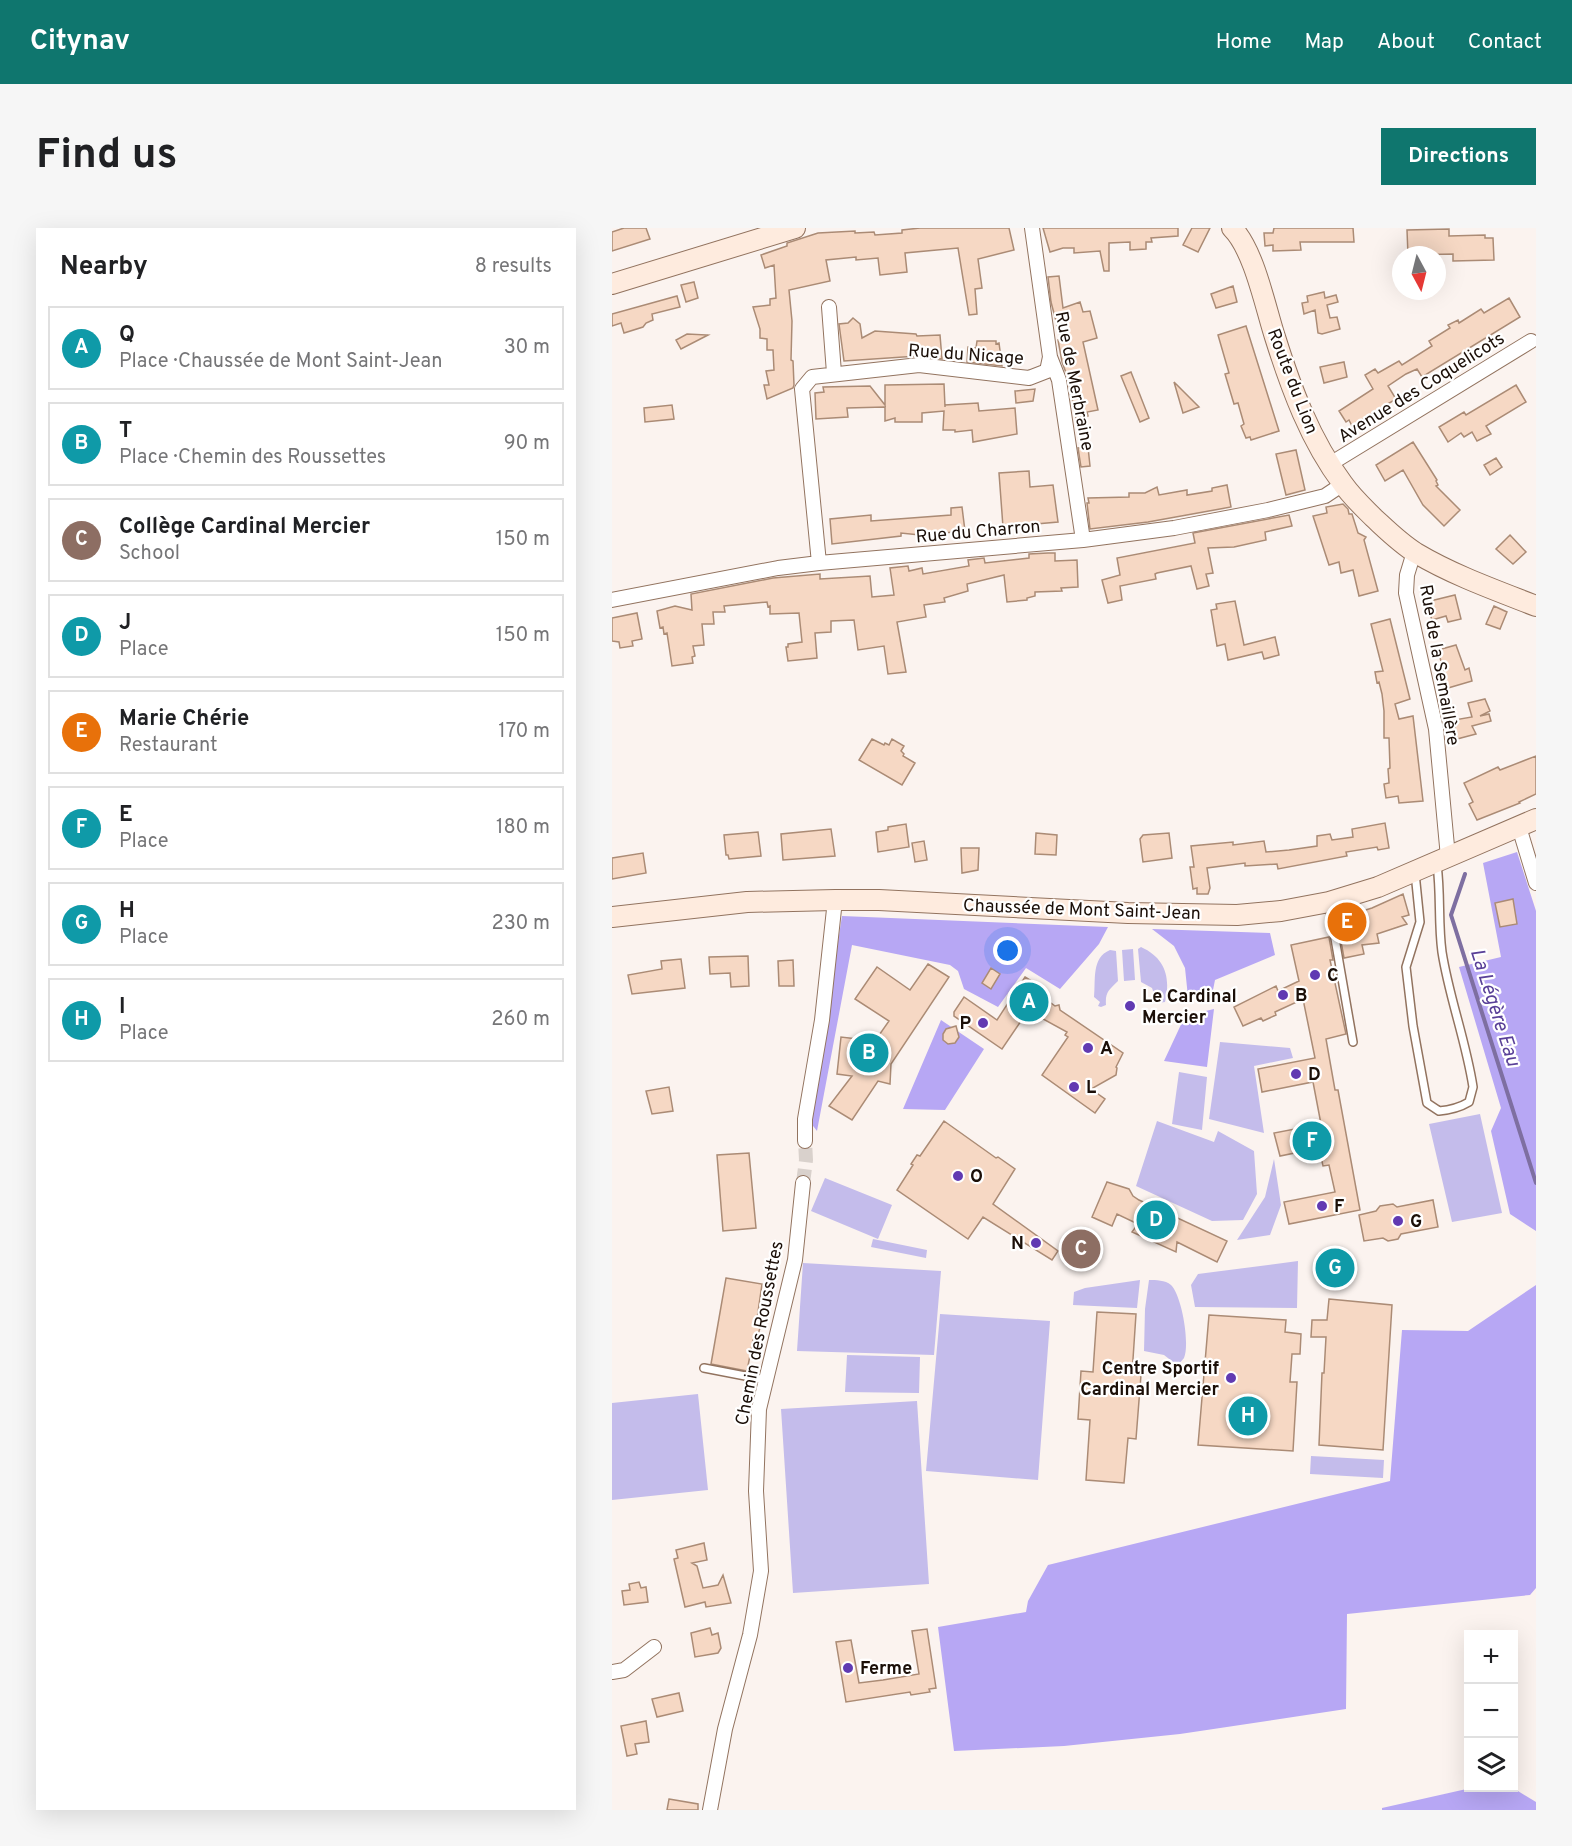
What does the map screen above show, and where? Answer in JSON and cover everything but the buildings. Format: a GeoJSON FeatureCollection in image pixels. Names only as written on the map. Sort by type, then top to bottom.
{"type":"FeatureCollection","features":[{"type":"Feature","properties":{"kind":"main road"},"geometry":{"type":"LineString","coordinates":[[612,284],[795,228]]}},
{"type":"Feature","properties":{"kind":"main road","name":"Route du Lion"},"geometry":{"type":"LineString","coordinates":[[1232,228],[1239,235],[1249,256],[1302,413],[1343,484],[1390,533],[1414,552],[1466,578],[1536,606]]}},
{"type":"Feature","properties":{"kind":"main road","name":"Chaussée de Mont Saint-Jean"},"geometry":{"type":"LineString","coordinates":[[612,917],[738,903],[835,900],[1128,913],[1238,915],[1281,911],[1329,902],[1378,887],[1527,823]]}},
{"type":"Feature","properties":{"kind":"street","name":"Rue de Merbraine"},"geometry":{"type":"LineString","coordinates":[[1032,228],[1050,357],[1059,380],[1083,540]]}},
{"type":"Feature","properties":{"kind":"street"},"geometry":{"type":"LineString","coordinates":[[829,307],[834,373]]}},
{"type":"Feature","properties":{"kind":"street","name":"Avenue des Coquelicots"},"geometry":{"type":"LineString","coordinates":[[1330,464],[1531,341]]}},
{"type":"Feature","properties":{"kind":"street","name":"Rue du Nicage"},"geometry":{"type":"LineString","coordinates":[[819,563],[802,389],[812,377],[919,365],[1029,378],[1047,371],[1050,357]]}},
{"type":"Feature","properties":{"kind":"street","name":"Rue du Charron"},"geometry":{"type":"LineString","coordinates":[[612,600],[778,568],[1083,540],[1174,528],[1268,510],[1325,496],[1343,484]]}},
{"type":"Feature","properties":{"kind":"street","name":"Rue de la Semaillère"},"geometry":{"type":"LineString","coordinates":[[1414,552],[1407,575],[1406,593],[1436,729],[1442,860]]}},
{"type":"Feature","properties":{"kind":"street"},"geometry":{"type":"LineString","coordinates":[[1527,823],[1536,883]]}},
{"type":"Feature","properties":{"kind":"street"},"geometry":{"type":"LineString","coordinates":[[805,1141],[805,1119],[822,1020],[835,900]]}},
{"type":"Feature","properties":{"kind":"street","name":"Chemin des Roussettes"},"geometry":{"type":"LineString","coordinates":[[710,1810],[725,1729],[750,1635],[761,1571],[756,1491],[759,1409],[795,1260],[803,1183]]}},
{"type":"Feature","properties":{"kind":"street"},"geometry":{"type":"LineString","coordinates":[[612,1672],[624,1670],[654,1647]]}},
{"type":"Feature","properties":{"kind":"lane"},"geometry":{"type":"LineString","coordinates":[[1415,872],[1420,922],[1406,968],[1413,1026],[1427,1103],[1439,1111],[1448,1110],[1469,1102],[1473,1087],[1442,954],[1439,929],[1439,884],[1442,860]]}},
{"type":"Feature","properties":{"kind":"lane"},"geometry":{"type":"LineString","coordinates":[[1329,902],[1353,1042]]}},
{"type":"Feature","properties":{"kind":"lane"},"geometry":{"type":"LineString","coordinates":[[704,1368],[766,1380]]}},
{"type":"Feature","properties":{"kind":"shaded area"},"geometry":{"type":"Polygon","coordinates":[[[1517,852],[1536,911],[1536,1231],[1510,1214],[1491,1131],[1501,1108],[1459,967],[1501,957],[1483,863],[1517,852]]]}},
{"type":"Feature","properties":{"kind":"shaded area"},"geometry":{"type":"Polygon","coordinates":[[[842,916],[1108,927],[1099,944],[1060,989],[1026,968],[998,1007],[964,989],[958,971],[950,965],[852,945],[817,1131],[810,1122],[842,916]]]}},
{"type":"Feature","properties":{"kind":"shaded area"},"geometry":{"type":"Polygon","coordinates":[[[1152,929],[1270,933],[1275,955],[1215,980],[1212,995],[1188,997],[1185,968],[1174,946],[1152,929]]]}},
{"type":"Feature","properties":{"kind":"shaded area"},"geometry":{"type":"Polygon","coordinates":[[[1141,947],[1156,957],[1164,969],[1167,984],[1165,1002],[1157,1003],[1152,988],[1141,982],[1138,949],[1141,947]]]}},
{"type":"Feature","properties":{"kind":"shaded area"},"geometry":{"type":"Polygon","coordinates":[[[1133,949],[1135,980],[1124,981],[1122,950],[1133,949]]]}},
{"type":"Feature","properties":{"kind":"shaded area"},"geometry":{"type":"Polygon","coordinates":[[[1110,950],[1116,951],[1118,981],[1108,992],[1106,1005],[1101,1007],[1098,1006],[1100,1002],[1094,997],[1096,970],[1100,958],[1110,950]]]}},
{"type":"Feature","properties":{"kind":"shaded area"},"geometry":{"type":"Polygon","coordinates":[[[1214,1009],[1207,1067],[1164,1061],[1185,1016],[1214,1009]]]}},
{"type":"Feature","properties":{"kind":"shaded area"},"geometry":{"type":"Polygon","coordinates":[[[941,1020],[984,1049],[945,1110],[903,1109],[941,1020]]]}},
{"type":"Feature","properties":{"kind":"shaded area"},"geometry":{"type":"Polygon","coordinates":[[[1220,1042],[1290,1048],[1293,1058],[1254,1066],[1264,1133],[1209,1119],[1220,1042]]]}},
{"type":"Feature","properties":{"kind":"shaded area"},"geometry":{"type":"Polygon","coordinates":[[[1179,1072],[1207,1077],[1202,1130],[1172,1124],[1179,1072]]]}},
{"type":"Feature","properties":{"kind":"shaded area"},"geometry":{"type":"Polygon","coordinates":[[[1480,1114],[1502,1213],[1452,1222],[1429,1124],[1480,1114]]]}},
{"type":"Feature","properties":{"kind":"shaded area"},"geometry":{"type":"Polygon","coordinates":[[[1157,1121],[1214,1142],[1218,1131],[1254,1151],[1257,1194],[1243,1220],[1212,1221],[1136,1186],[1157,1121]]]}},
{"type":"Feature","properties":{"kind":"shaded area"},"geometry":{"type":"Polygon","coordinates":[[[1274,1159],[1281,1205],[1270,1235],[1237,1240],[1265,1197],[1274,1159]]]}},
{"type":"Feature","properties":{"kind":"shaded area"},"geometry":{"type":"Polygon","coordinates":[[[825,1178],[892,1205],[878,1239],[811,1211],[825,1178]]]}},
{"type":"Feature","properties":{"kind":"shaded area"},"geometry":{"type":"Polygon","coordinates":[[[873,1239],[927,1250],[926,1258],[871,1247],[873,1239]]]}},
{"type":"Feature","properties":{"kind":"shaded area"},"geometry":{"type":"Polygon","coordinates":[[[1298,1261],[1297,1308],[1195,1307],[1191,1285],[1198,1274],[1298,1261]]]}},
{"type":"Feature","properties":{"kind":"shaded area"},"geometry":{"type":"Polygon","coordinates":[[[803,1263],[941,1271],[934,1355],[797,1351],[803,1263]]]}},
{"type":"Feature","properties":{"kind":"shaded area"},"geometry":{"type":"Polygon","coordinates":[[[1140,1280],[1137,1308],[1073,1305],[1074,1292],[1085,1288],[1140,1280]]]}},
{"type":"Feature","properties":{"kind":"shaded area"},"geometry":{"type":"Polygon","coordinates":[[[1149,1280],[1169,1283],[1179,1299],[1184,1320],[1186,1351],[1184,1358],[1177,1365],[1164,1355],[1144,1351],[1145,1309],[1149,1280]]]}},
{"type":"Feature","properties":{"kind":"shaded area"},"geometry":{"type":"Polygon","coordinates":[[[1536,1285],[1536,1588],[1530,1595],[1347,1614],[1346,1709],[1180,1734],[1064,1746],[954,1751],[938,1627],[1026,1612],[1028,1601],[1048,1565],[1390,1481],[1402,1330],[1468,1331],[1536,1285]]]}},
{"type":"Feature","properties":{"kind":"shaded area"},"geometry":{"type":"Polygon","coordinates":[[[940,1314],[1050,1321],[1038,1480],[926,1471],[940,1314]]]}},
{"type":"Feature","properties":{"kind":"shaded area"},"geometry":{"type":"Polygon","coordinates":[[[847,1355],[920,1357],[919,1393],[845,1392],[847,1355]]]}},
{"type":"Feature","properties":{"kind":"shaded area"},"geometry":{"type":"Polygon","coordinates":[[[698,1394],[708,1490],[612,1500],[612,1403],[698,1394]]]}},
{"type":"Feature","properties":{"kind":"shaded area"},"geometry":{"type":"Polygon","coordinates":[[[917,1401],[929,1584],[793,1593],[781,1409],[917,1401]]]}},
{"type":"Feature","properties":{"kind":"shaded area"},"geometry":{"type":"Polygon","coordinates":[[[1311,1456],[1384,1460],[1383,1478],[1310,1474],[1311,1456]]]}},
{"type":"Feature","properties":{"kind":"shaded area"},"geometry":{"type":"Polygon","coordinates":[[[1464,1790],[1464,1792],[1518,1791],[1536,1802],[1536,1810],[1382,1810],[1382,1808],[1464,1790]]]}},
{"type":"Feature","properties":{"kind":"waterway","name":"La Légère Eau"},"geometry":{"type":"LineString","coordinates":[[1465,874],[1451,915],[1536,1183]]}},
{"type":"Feature","properties":{"kind":"tunnel"},"geometry":{"type":"LineString","coordinates":[[803,1183],[806,1160],[805,1141]]}},
{"type":"Feature","properties":{"kind":"place","name":"Marie Chérie"},"geometry":{"type":"Point","coordinates":[1347,922]}},
{"type":"Feature","properties":{"kind":"place","name":"C"},"geometry":{"type":"Point","coordinates":[1315,975]}},
{"type":"Feature","properties":{"kind":"place","name":"B"},"geometry":{"type":"Point","coordinates":[1283,995]}},
{"type":"Feature","properties":{"kind":"place","name":"Q"},"geometry":{"type":"Point","coordinates":[1029,1002]}},
{"type":"Feature","properties":{"kind":"place","name":"Le Cardinal Mercier"},"geometry":{"type":"Point","coordinates":[1130,1006]}},
{"type":"Feature","properties":{"kind":"place","name":"P"},"geometry":{"type":"Point","coordinates":[983,1023]}},
{"type":"Feature","properties":{"kind":"place","name":"A"},"geometry":{"type":"Point","coordinates":[1088,1048]}},
{"type":"Feature","properties":{"kind":"place","name":"T"},"geometry":{"type":"Point","coordinates":[869,1053]}},
{"type":"Feature","properties":{"kind":"place","name":"D"},"geometry":{"type":"Point","coordinates":[1296,1074]}},
{"type":"Feature","properties":{"kind":"place","name":"L"},"geometry":{"type":"Point","coordinates":[1074,1087]}},
{"type":"Feature","properties":{"kind":"place","name":"E"},"geometry":{"type":"Point","coordinates":[1312,1141]}},
{"type":"Feature","properties":{"kind":"place","name":"O"},"geometry":{"type":"Point","coordinates":[958,1176]}},
{"type":"Feature","properties":{"kind":"place","name":"F"},"geometry":{"type":"Point","coordinates":[1322,1206]}},
{"type":"Feature","properties":{"kind":"place","name":"J"},"geometry":{"type":"Point","coordinates":[1156,1220]}},
{"type":"Feature","properties":{"kind":"place","name":"G"},"geometry":{"type":"Point","coordinates":[1398,1221]}},
{"type":"Feature","properties":{"kind":"place","name":"N"},"geometry":{"type":"Point","coordinates":[1036,1243]}},
{"type":"Feature","properties":{"kind":"place","name":"Collège Cardinal Mercier"},"geometry":{"type":"Point","coordinates":[1081,1249]}},
{"type":"Feature","properties":{"kind":"place","name":"H"},"geometry":{"type":"Point","coordinates":[1335,1268]}},
{"type":"Feature","properties":{"kind":"place","name":"Centre Sportif Cardinal Mercier"},"geometry":{"type":"Point","coordinates":[1231,1378]}},
{"type":"Feature","properties":{"kind":"place","name":"I"},"geometry":{"type":"Point","coordinates":[1248,1416]}},
{"type":"Feature","properties":{"kind":"place","name":"Ferme"},"geometry":{"type":"Point","coordinates":[848,1668]}}]}
